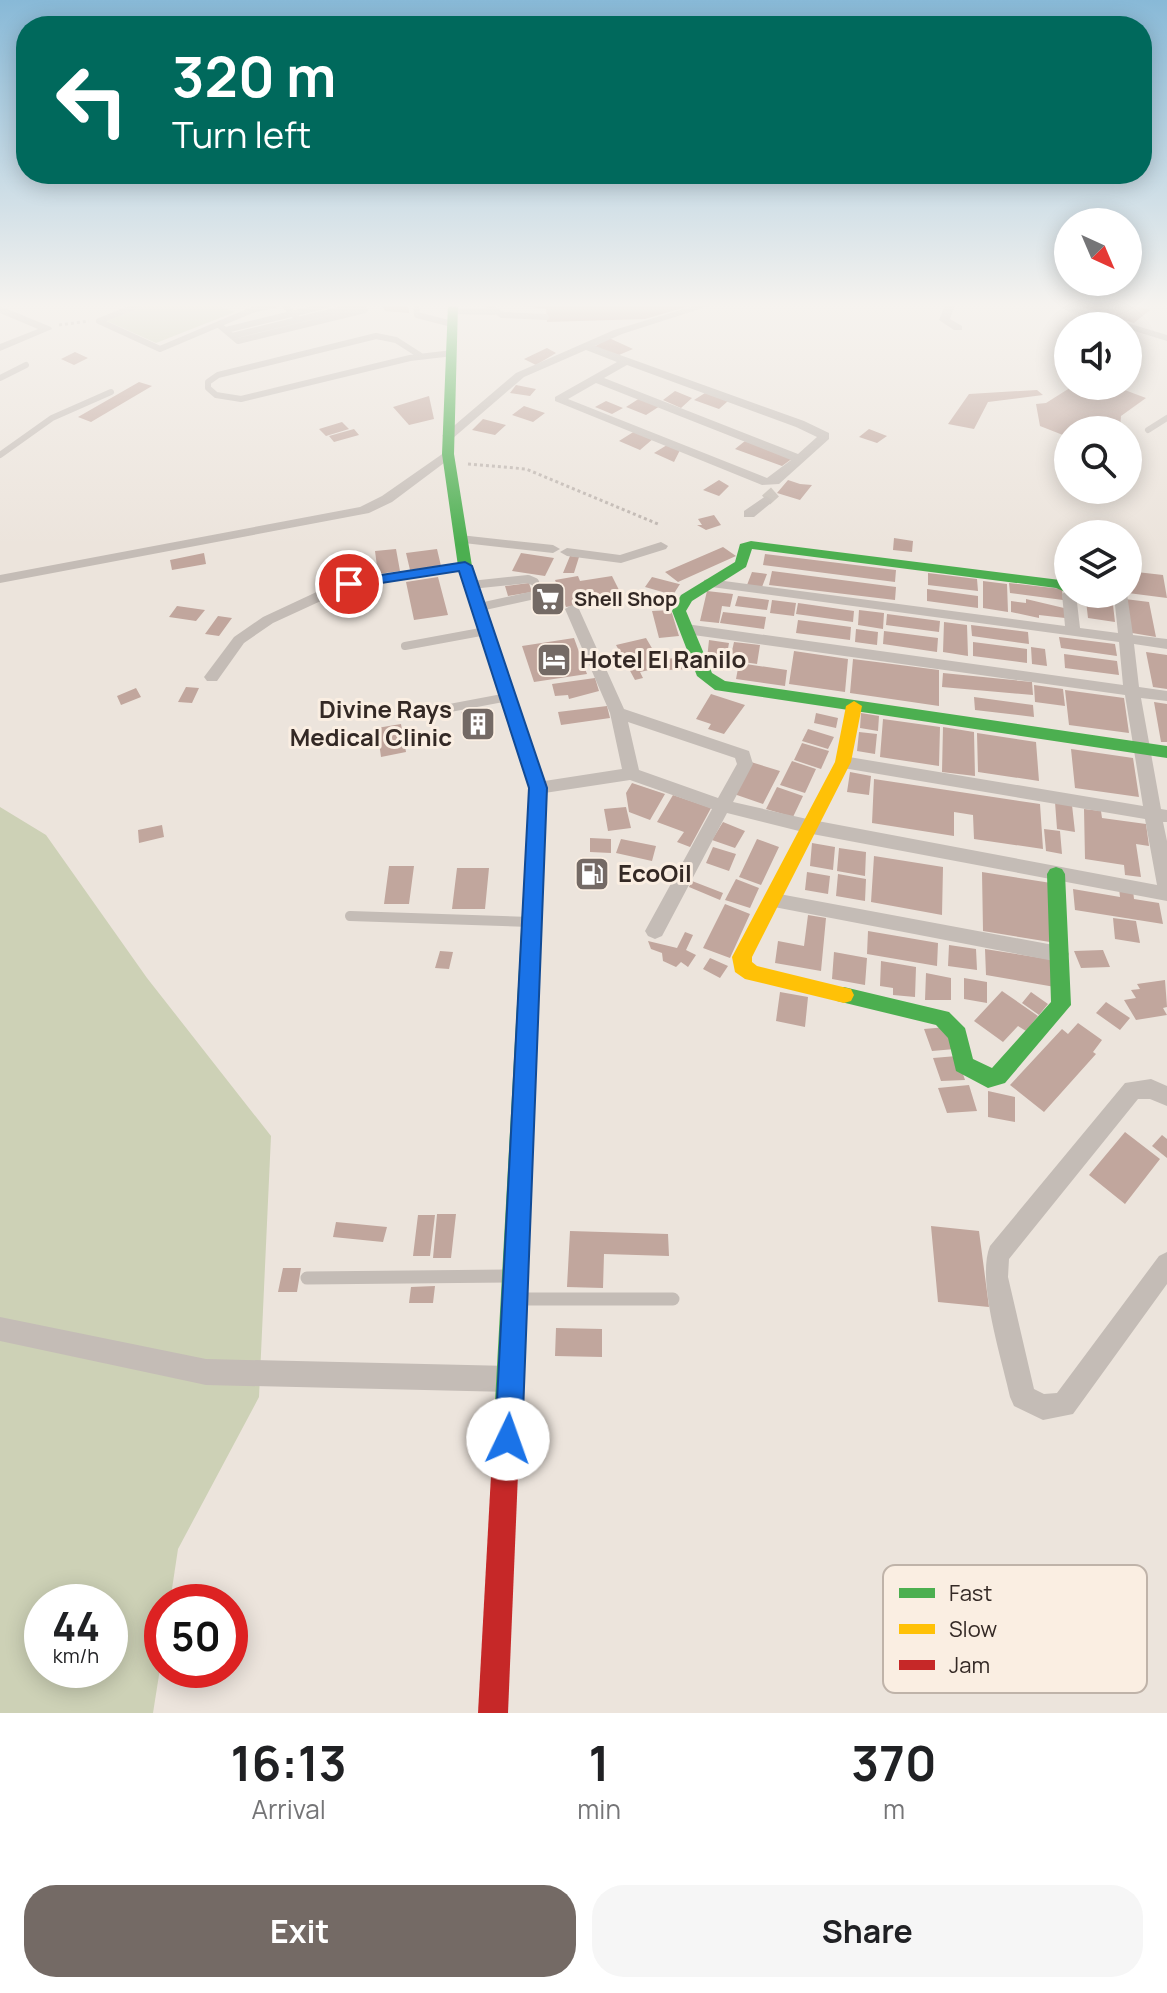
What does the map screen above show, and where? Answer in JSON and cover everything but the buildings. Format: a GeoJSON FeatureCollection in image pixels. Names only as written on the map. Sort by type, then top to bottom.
{"type":"FeatureCollection","features":[{"type":"Feature","properties":{"kind":"street"},"geometry":{"type":"LineString","coordinates":[[452,385],[449,452],[465,566],[538,788],[512,1379],[493,1713]]}},
{"type":"Feature","properties":{"kind":"street"},"geometry":{"type":"LineString","coordinates":[[0,579],[364,510],[387,499],[449,452],[511,385]]}},
{"type":"Feature","properties":{"kind":"street"},"geometry":{"type":"LineString","coordinates":[[582,385],[559,399],[766,482],[772,491]]}},
{"type":"Feature","properties":{"kind":"street"},"geometry":{"type":"LineString","coordinates":[[611,385],[800,459]]}},
{"type":"Feature","properties":{"kind":"street"},"geometry":{"type":"LineString","coordinates":[[691,385],[825,434],[749,514]]}},
{"type":"Feature","properties":{"kind":"street"},"geometry":{"type":"LineString","coordinates":[[460,539],[621,559],[661,546]]}},
{"type":"Feature","properties":{"kind":"street"},"geometry":{"type":"LineString","coordinates":[[1054,583],[751,545],[745,547],[741,564],[686,598],[679,611],[694,653],[710,681],[776,696],[1167,752]]}},
{"type":"Feature","properties":{"kind":"street"},"geometry":{"type":"LineString","coordinates":[[212,677],[239,640],[268,620],[343,585],[465,566]]}},
{"type":"Feature","properties":{"kind":"street"},"geometry":{"type":"LineString","coordinates":[[709,583],[1167,644]]}},
{"type":"Feature","properties":{"kind":"street"},"geometry":{"type":"LineString","coordinates":[[1070,608],[1073,631]]}},
{"type":"Feature","properties":{"kind":"street"},"geometry":{"type":"LineString","coordinates":[[538,788],[631,774],[720,805],[807,826],[1167,893],[1161,815],[1132,692],[1123,608]]}},
{"type":"Feature","properties":{"kind":"street"},"geometry":{"type":"LineString","coordinates":[[572,609],[618,713],[631,774]]}},
{"type":"Feature","properties":{"kind":"street"},"geometry":{"type":"LineString","coordinates":[[686,629],[1167,696]]}},
{"type":"Feature","properties":{"kind":"street"},"geometry":{"type":"LineString","coordinates":[[854,706],[843,762],[807,826],[774,900],[742,957],[742,966],[752,973],[942,1018],[958,1034],[963,1064],[988,1078],[998,1076],[1061,1005],[1056,874]]}},
{"type":"Feature","properties":{"kind":"street"},"geometry":{"type":"LineString","coordinates":[[618,713],[743,755],[745,764],[720,805],[655,931]]}},
{"type":"Feature","properties":{"kind":"street"},"geometry":{"type":"LineString","coordinates":[[843,762],[1161,815]]}},
{"type":"Feature","properties":{"kind":"street"},"geometry":{"type":"LineString","coordinates":[[774,900],[1059,954]]}},
{"type":"Feature","properties":{"kind":"street"},"geometry":{"type":"LineString","coordinates":[[1167,1096],[1151,1089],[1133,1090],[998,1254],[996,1277],[1023,1397],[1043,1407],[1064,1405],[1167,1264]]}},
{"type":"Feature","properties":{"kind":"street"},"geometry":{"type":"LineString","coordinates":[[0,1329],[206,1372],[512,1379]]}},
{"type":"Feature","properties":{"kind":"lane"},"geometry":{"type":"LineString","coordinates":[[208,385],[216,395],[241,399],[300,385]]}},
{"type":"Feature","properties":{"kind":"lane"},"geometry":{"type":"LineString","coordinates":[[0,455],[52,418],[111,392]]}},
{"type":"Feature","properties":{"kind":"lane"},"geometry":{"type":"LineString","coordinates":[[1148,430],[1167,418]]}},
{"type":"Feature","properties":{"kind":"lane"},"geometry":{"type":"LineString","coordinates":[[471,585],[528,579],[535,582],[539,594],[478,607]]}},
{"type":"Feature","properties":{"kind":"lane"},"geometry":{"type":"LineString","coordinates":[[405,646],[486,631]]}},
{"type":"Feature","properties":{"kind":"lane"},"geometry":{"type":"LineString","coordinates":[[418,714],[508,697]]}},
{"type":"Feature","properties":{"kind":"lane"},"geometry":{"type":"LineString","coordinates":[[350,916],[531,922]]}},
{"type":"Feature","properties":{"kind":"lane"},"geometry":{"type":"LineString","coordinates":[[307,1278],[516,1276]]}},
{"type":"Feature","properties":{"kind":"lane"},"geometry":{"type":"LineString","coordinates":[[515,1299],[673,1299]]}},
{"type":"Feature","properties":{"kind":"path"},"geometry":{"type":"LineString","coordinates":[[449,452],[511,465],[658,524]]}},
{"type":"Feature","properties":{"kind":"green space"},"geometry":{"type":"Polygon","coordinates":[[[0,807],[46,835],[147,978],[271,1136],[259,1397],[178,1549],[173,1584],[144,1584],[144,1688],[157,1688],[153,1713],[0,1713],[0,807]]]}},
{"type":"Feature","properties":{"kind":"tunnel"},"geometry":{"type":"LineString","coordinates":[[766,500],[775,492]]}},
{"type":"Feature","properties":{"kind":"traffic: fast"},"geometry":{"type":"LineString","coordinates":[[450,385],[448,454],[465,566],[538,788],[508,1402]]}},
{"type":"Feature","properties":{"kind":"traffic: fast"},"geometry":{"type":"LineString","coordinates":[[1054,583],[751,545],[745,547],[741,564],[686,598],[679,611],[705,676],[721,686],[1167,752]]}},
{"type":"Feature","properties":{"kind":"traffic: fast"},"geometry":{"type":"LineString","coordinates":[[844,995],[942,1018],[958,1034],[963,1064],[988,1078],[998,1076],[1061,1005],[1056,874]]}},
{"type":"Feature","properties":{"kind":"traffic: slow"},"geometry":{"type":"LineString","coordinates":[[844,995],[752,973],[742,966],[742,957],[843,762],[854,706]]}},
{"type":"Feature","properties":{"kind":"traffic: jam"},"geometry":{"type":"LineString","coordinates":[[493,1713],[508,1402]]}},
{"type":"Feature","properties":{"kind":"place","name":"Shell Shop"},"geometry":{"type":"Point","coordinates":[548,599]}},
{"type":"Feature","properties":{"kind":"place","name":"Hotel El Ranilo"},"geometry":{"type":"Point","coordinates":[554,660]}},
{"type":"Feature","properties":{"kind":"place","name":"Divine Rays Medical Clinic"},"geometry":{"type":"Point","coordinates":[478,724]}},
{"type":"Feature","properties":{"kind":"place","name":"EcoOil"},"geometry":{"type":"Point","coordinates":[592,874]}},
{"type":"Feature","properties":{"kind":"route"},"geometry":{"type":"LineString","coordinates":[[349,584],[465,566],[538,788],[508,1439]]}}]}
